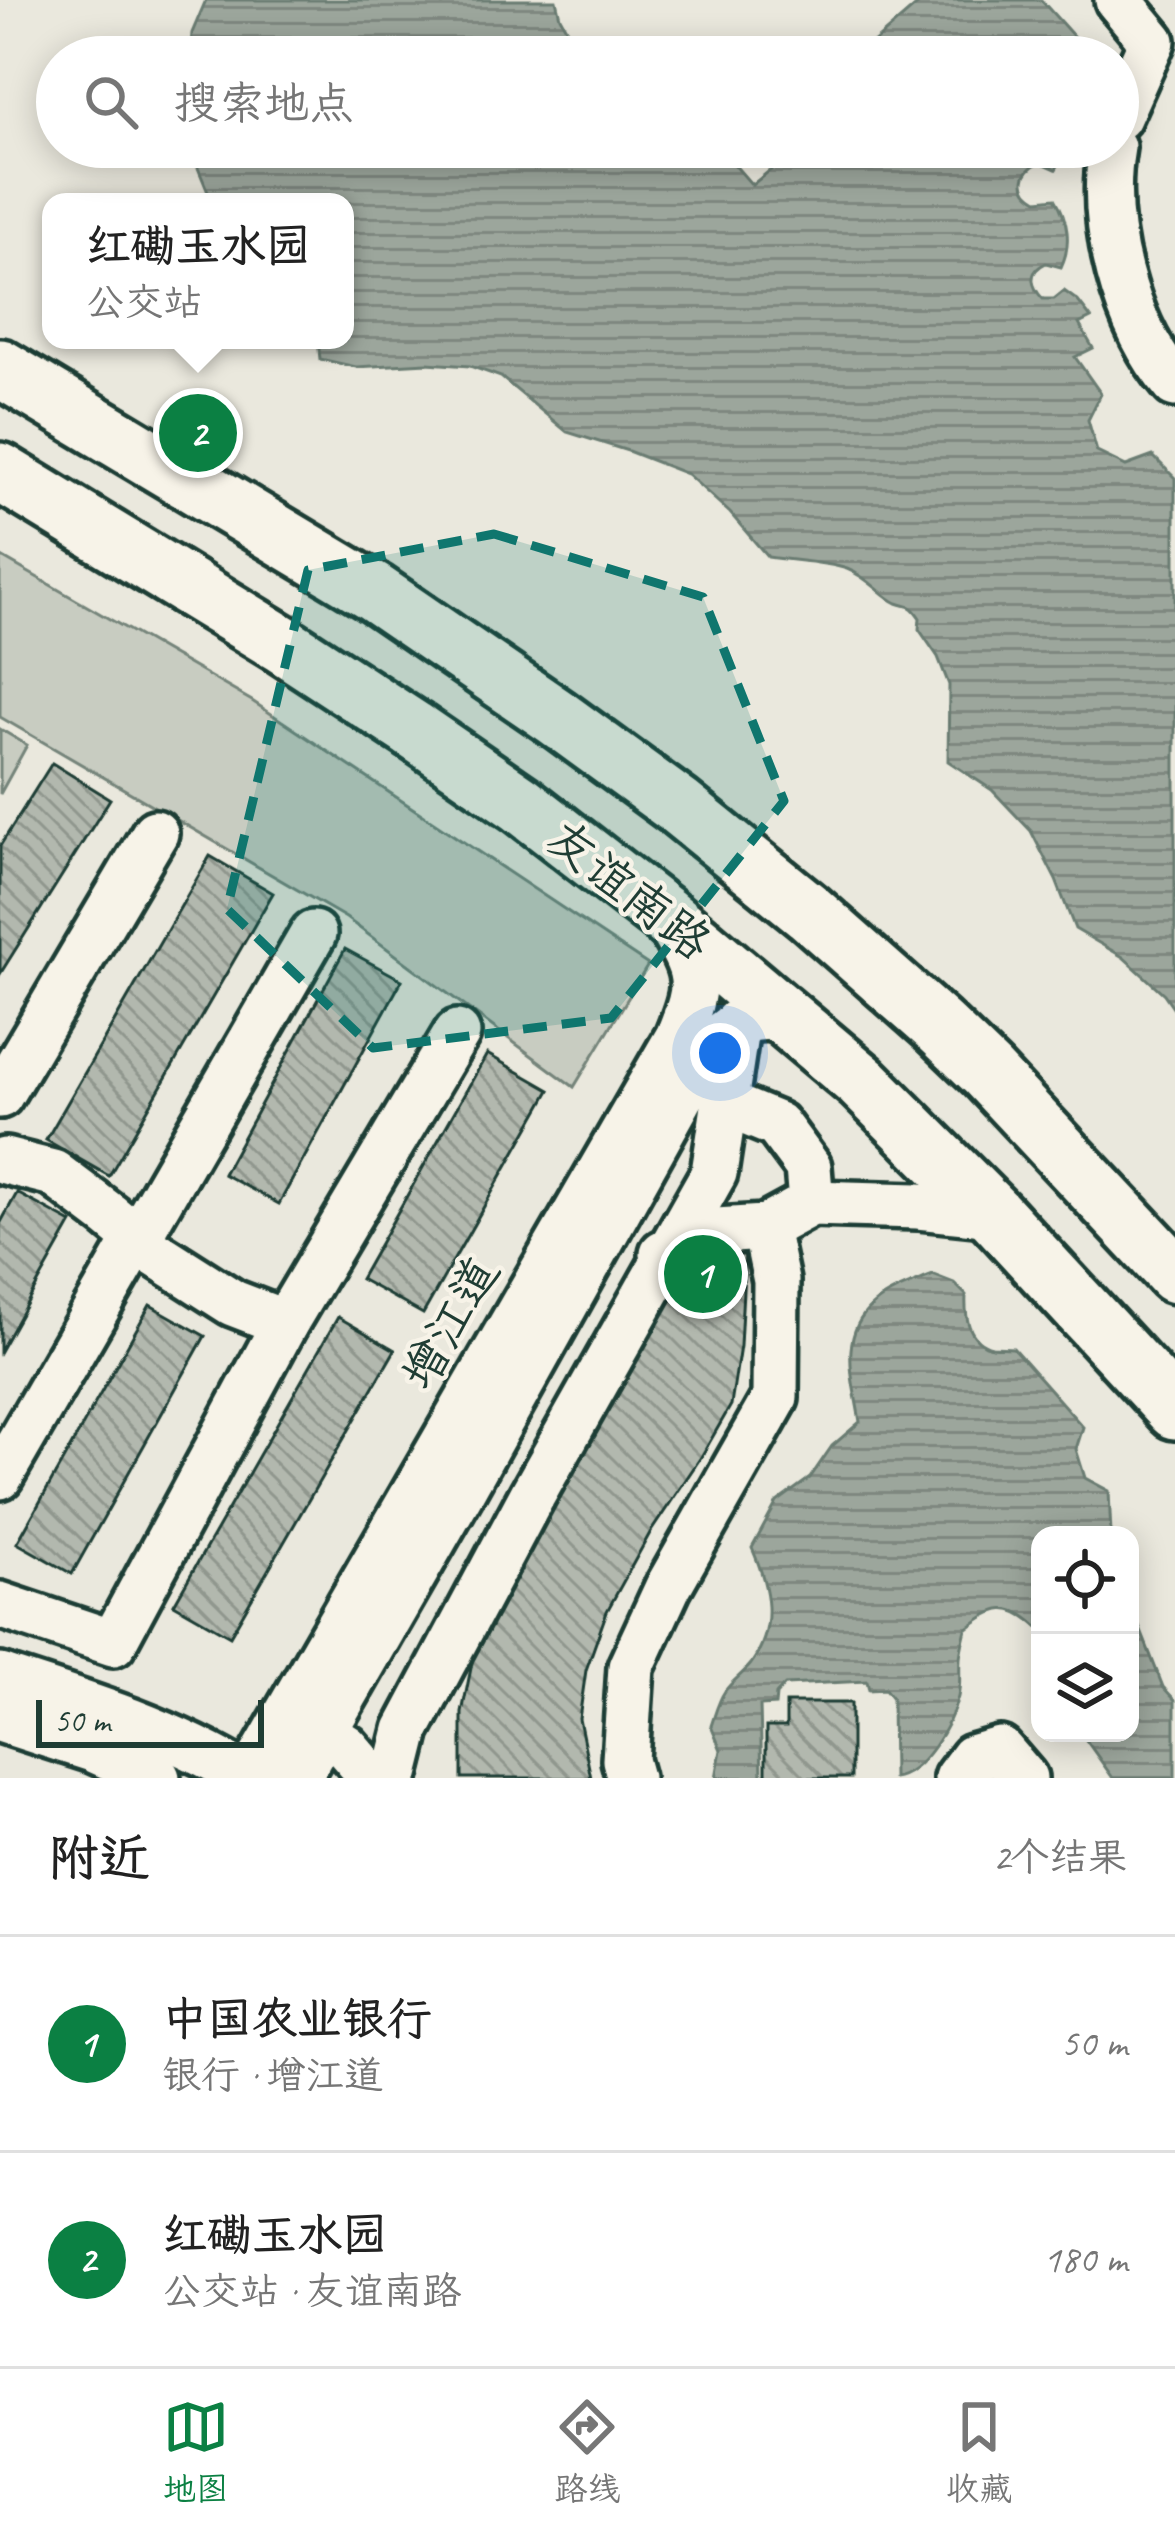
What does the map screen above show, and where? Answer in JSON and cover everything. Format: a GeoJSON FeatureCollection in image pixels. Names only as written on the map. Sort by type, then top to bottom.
{"type":"FeatureCollection","features":[{"type":"Feature","properties":{"kind":"main road","name":"友谊南路"},"geometry":{"type":"LineString","coordinates":[[0,368],[374,592],[678,806],[809,912],[988,1073],[1175,1274]]}},
{"type":"Feature","properties":{"kind":"main road","name":"友谊南路"},"geometry":{"type":"LineString","coordinates":[[0,472],[412,729],[521,804],[664,915],[762,1020],[862,1082],[994,1214],[1175,1410]]}},
{"type":"Feature","properties":{"kind":"street"},"geometry":{"type":"LineString","coordinates":[[1118,0],[1152,41],[1139,70]]}},
{"type":"Feature","properties":{"kind":"street"},"geometry":{"type":"LineString","coordinates":[[1110,168],[1108,198],[1123,284],[1151,349],[1175,384]]}},
{"type":"Feature","properties":{"kind":"street"},"geometry":{"type":"LineString","coordinates":[[0,1096],[11,1050],[155,833]]}},
{"type":"Feature","properties":{"kind":"street","name":"增江道"},"geometry":{"type":"LineString","coordinates":[[249,1778],[678,1037],[696,983],[689,959],[664,915]]}},
{"type":"Feature","properties":{"kind":"street"},"geometry":{"type":"LineString","coordinates":[[0,1476],[313,934]]}},
{"type":"Feature","properties":{"kind":"street"},"geometry":{"type":"LineString","coordinates":[[395,1778],[406,1730],[714,1172],[726,1104],[762,1020]]}},
{"type":"Feature","properties":{"kind":"street","name":"增江道"},"geometry":{"type":"LineString","coordinates":[[297,1778],[707,1050],[762,1020]]}},
{"type":"Feature","properties":{"kind":"street"},"geometry":{"type":"LineString","coordinates":[[0,1604],[113,1643],[285,1323],[457,1033]]}},
{"type":"Feature","properties":{"kind":"street"},"geometry":{"type":"LineString","coordinates":[[726,1104],[777,1126],[808,1167],[812,1203]]}},
{"type":"Feature","properties":{"kind":"street"},"geometry":{"type":"LineString","coordinates":[[2,1159],[53,1173],[153,1252],[232,1303],[285,1323]]}},
{"type":"Feature","properties":{"kind":"street"},"geometry":{"type":"LineString","coordinates":[[604,1238],[667,1254],[701,1232],[766,1228],[812,1203],[994,1214]]}},
{"type":"Feature","properties":{"kind":"street"},"geometry":{"type":"LineString","coordinates":[[630,1778],[625,1760],[631,1667],[668,1587],[775,1398],[776,1281],[766,1228]]}},
{"type":"Feature","properties":{"kind":"street"},"geometry":{"type":"LineString","coordinates":[[460,1495],[516,1524]]}},
{"type":"Feature","properties":{"kind":"street"},"geometry":{"type":"LineString","coordinates":[[0,1676],[88,1705],[213,1756],[249,1778]]}},
{"type":"Feature","properties":{"kind":"street"},"geometry":{"type":"LineString","coordinates":[[0,1719],[93,1749],[157,1778]]}},
{"type":"Feature","properties":{"kind":"street"},"geometry":{"type":"LineString","coordinates":[[323,1733],[346,1747],[373,1778]]}},
{"type":"Feature","properties":{"kind":"street"},"geometry":{"type":"LineString","coordinates":[[957,1778],[972,1758],[1000,1750],[1024,1778]]}},
{"type":"Feature","properties":{"kind":"highlighted area"},"geometry":{"type":"Polygon","coordinates":[[[494,534],[703,597],[784,801],[611,1018],[373,1048],[227,909],[308,570],[494,534]]]}},
{"type":"Feature","properties":{"kind":"shaded area"},"geometry":{"type":"Polygon","coordinates":[[[206,0],[556,0],[570,36],[192,36],[206,0]]]}},
{"type":"Feature","properties":{"kind":"shaded area"},"geometry":{"type":"Polygon","coordinates":[[[923,0],[1041,0],[1073,36],[881,36],[923,0]]]}},
{"type":"Feature","properties":{"kind":"shaded area"},"geometry":{"type":"Polygon","coordinates":[[[198,168],[737,168],[752,185],[773,168],[1031,168],[1025,186],[1038,200],[1055,198],[1067,232],[1061,267],[1046,263],[1034,275],[1034,284],[1043,299],[1054,299],[1064,291],[1091,318],[1079,324],[1093,348],[1075,357],[1101,394],[1088,420],[1097,452],[1126,466],[1153,456],[1175,478],[1175,1010],[1123,957],[1075,929],[1031,831],[992,790],[948,761],[949,685],[912,608],[891,600],[847,569],[768,557],[687,474],[567,432],[501,377],[470,366],[356,367],[320,359],[319,349],[354,349],[354,193],[208,193],[198,168]]]}},
{"type":"Feature","properties":{"kind":"shaded area"},"geometry":{"type":"Polygon","coordinates":[[[0,556],[252,701],[648,965],[574,1087],[346,918],[0,717],[0,556]]]}},
{"type":"Feature","properties":{"kind":"shaded area"},"geometry":{"type":"Polygon","coordinates":[[[0,729],[27,745],[0,794],[0,729]]]}},
{"type":"Feature","properties":{"kind":"shaded area"},"geometry":{"type":"Polygon","coordinates":[[[933,1275],[954,1283],[966,1295],[967,1319],[977,1339],[992,1347],[1013,1348],[1083,1427],[1076,1449],[1085,1478],[1109,1491],[1111,1526],[1031,1526],[1031,1622],[1012,1610],[1003,1610],[966,1629],[954,1708],[934,1746],[904,1775],[893,1778],[892,1698],[885,1689],[869,1690],[867,1681],[785,1685],[775,1705],[760,1706],[762,1778],[716,1778],[721,1750],[711,1726],[715,1713],[725,1691],[751,1664],[768,1621],[763,1577],[752,1548],[777,1502],[810,1478],[832,1446],[860,1422],[851,1345],[862,1317],[886,1296],[933,1275]]]}},
{"type":"Feature","properties":{"kind":"shaded area"},"geometry":{"type":"Polygon","coordinates":[[[1139,1626],[1163,1687],[1175,1700],[1175,1778],[1113,1778],[1087,1742],[1139,1742],[1139,1626]]]}},
{"type":"Feature","properties":{"kind":"building"},"geometry":{"type":"Polygon","coordinates":[[[52,763],[110,799],[0,974],[0,846],[52,763]]]}},
{"type":"Feature","properties":{"kind":"building"},"geometry":{"type":"Polygon","coordinates":[[[210,856],[273,893],[109,1176],[46,1140],[210,856]]]}},
{"type":"Feature","properties":{"kind":"building"},"geometry":{"type":"Polygon","coordinates":[[[345,949],[402,980],[279,1204],[223,1174],[345,949]]]}},
{"type":"Feature","properties":{"kind":"building"},"geometry":{"type":"Polygon","coordinates":[[[487,1054],[550,1090],[423,1314],[360,1279],[487,1054]]]}},
{"type":"Feature","properties":{"kind":"building"},"geometry":{"type":"Polygon","coordinates":[[[17,1193],[72,1223],[0,1351],[0,1224],[17,1193]]]}},
{"type":"Feature","properties":{"kind":"building"},"geometry":{"type":"Polygon","coordinates":[[[688,1249],[745,1252],[731,1405],[607,1611],[586,1670],[579,1719],[591,1778],[462,1778],[462,1713],[484,1603],[688,1249]]]}},
{"type":"Feature","properties":{"kind":"building"},"geometry":{"type":"Polygon","coordinates":[[[150,1305],[205,1336],[72,1574],[17,1543],[150,1305]]]}},
{"type":"Feature","properties":{"kind":"building"},"geometry":{"type":"Polygon","coordinates":[[[338,1317],[395,1350],[230,1636],[174,1604],[338,1317]]]}},
{"type":"Feature","properties":{"kind":"building"},"geometry":{"type":"Polygon","coordinates":[[[786,1703],[851,1703],[851,1778],[766,1778],[766,1727],[786,1727],[786,1703]]]}},
{"type":"Feature","properties":{"kind":"place","name":"红磡玉水园"},"geometry":{"type":"Point","coordinates":[198,433]}},
{"type":"Feature","properties":{"kind":"place","name":"中国农业银行"},"geometry":{"type":"Point","coordinates":[703,1274]}}]}
